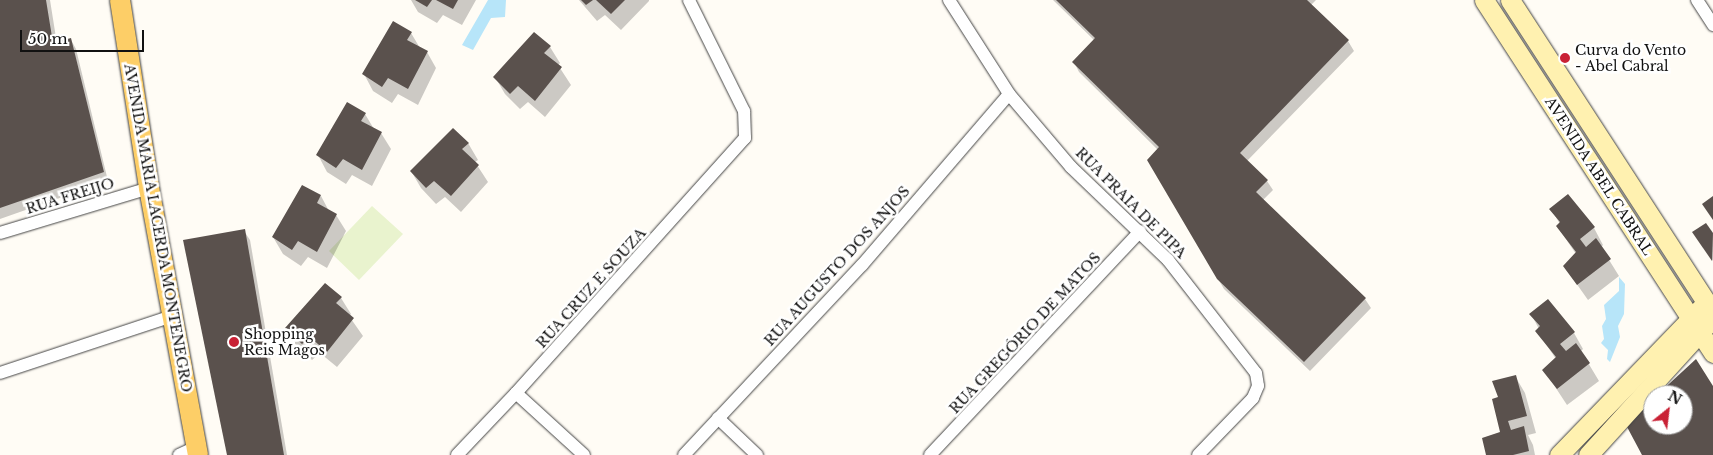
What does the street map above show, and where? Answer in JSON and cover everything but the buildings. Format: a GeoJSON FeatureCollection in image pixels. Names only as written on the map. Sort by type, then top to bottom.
{"type":"FeatureCollection","features":[{"type":"Feature","properties":{"kind":"main road","name":"AVENIDA MARIA LACERDA MONTENEGRO"},"geometry":{"type":"LineString","coordinates":[[120,0],[149,188],[172,316],[191,452]]}},
{"type":"Feature","properties":{"kind":"main road","name":"AVENIDA ABEL CABRAL"},"geometry":{"type":"LineString","coordinates":[[1484,0],[1706,313]]}},
{"type":"Feature","properties":{"kind":"main road","name":"AVENIDA ABEL CABRAL"},"geometry":{"type":"LineString","coordinates":[[1510,0],[1706,313],[1713,353]]}},
{"type":"Feature","properties":{"kind":"main road"},"geometry":{"type":"LineString","coordinates":[[1560,455],[1706,313]]}},
{"type":"Feature","properties":{"kind":"main road"},"geometry":{"type":"LineString","coordinates":[[1588,455],[1706,313]]}},
{"type":"Feature","properties":{"kind":"street","name":"RUA CRUZ E SOUZA"},"geometry":{"type":"LineString","coordinates":[[457,455],[516,393],[745,138],[744,111],[689,0]]}},
{"type":"Feature","properties":{"kind":"street","name":"RUA PRAIA DE PIPA"},"geometry":{"type":"LineString","coordinates":[[949,0],[1009,94],[1071,167],[1140,231],[1168,260],[1228,334],[1256,373],[1258,386],[1253,398],[1198,455]]}},
{"type":"Feature","properties":{"kind":"street"},"geometry":{"type":"LineString","coordinates":[[1697,0],[1713,25]]}},
{"type":"Feature","properties":{"kind":"street","name":"RUA AUGUSTO DOS ANJOS"},"geometry":{"type":"LineString","coordinates":[[684,455],[862,265],[1009,94]]}},
{"type":"Feature","properties":{"kind":"street","name":"RUA FREIJO"},"geometry":{"type":"LineString","coordinates":[[0,233],[149,188]]}},
{"type":"Feature","properties":{"kind":"street","name":"RUA GREGÓRIO DE MATOS"},"geometry":{"type":"LineString","coordinates":[[930,455],[1140,231]]}},
{"type":"Feature","properties":{"kind":"street"},"geometry":{"type":"LineString","coordinates":[[0,373],[172,316]]}},
{"type":"Feature","properties":{"kind":"street"},"geometry":{"type":"LineString","coordinates":[[516,393],[584,455]]}},
{"type":"Feature","properties":{"kind":"street"},"geometry":{"type":"LineString","coordinates":[[718,418],[757,455]]}},
{"type":"Feature","properties":{"kind":"green space"},"geometry":{"type":"Polygon","coordinates":[[[372,206],[403,234],[359,280],[329,251],[372,206]]]}},
{"type":"Feature","properties":{"kind":"water"},"geometry":{"type":"Polygon","coordinates":[[[488,0],[506,0],[505,17],[491,18],[473,50],[462,45],[488,0]]]}},
{"type":"Feature","properties":{"kind":"water"},"geometry":{"type":"Polygon","coordinates":[[[1619,277],[1625,284],[1624,314],[1618,326],[1620,337],[1610,362],[1607,359],[1608,350],[1601,343],[1604,339],[1602,326],[1606,319],[1604,305],[1619,291],[1619,277]]]}},
{"type":"Feature","properties":{"kind":"place","name":"Curva do Vento - Abel Cabral"},"geometry":{"type":"Point","coordinates":[1565,58]}},
{"type":"Feature","properties":{"kind":"place","name":"Shopping Reis Magos"},"geometry":{"type":"Point","coordinates":[234,342]}}]}
